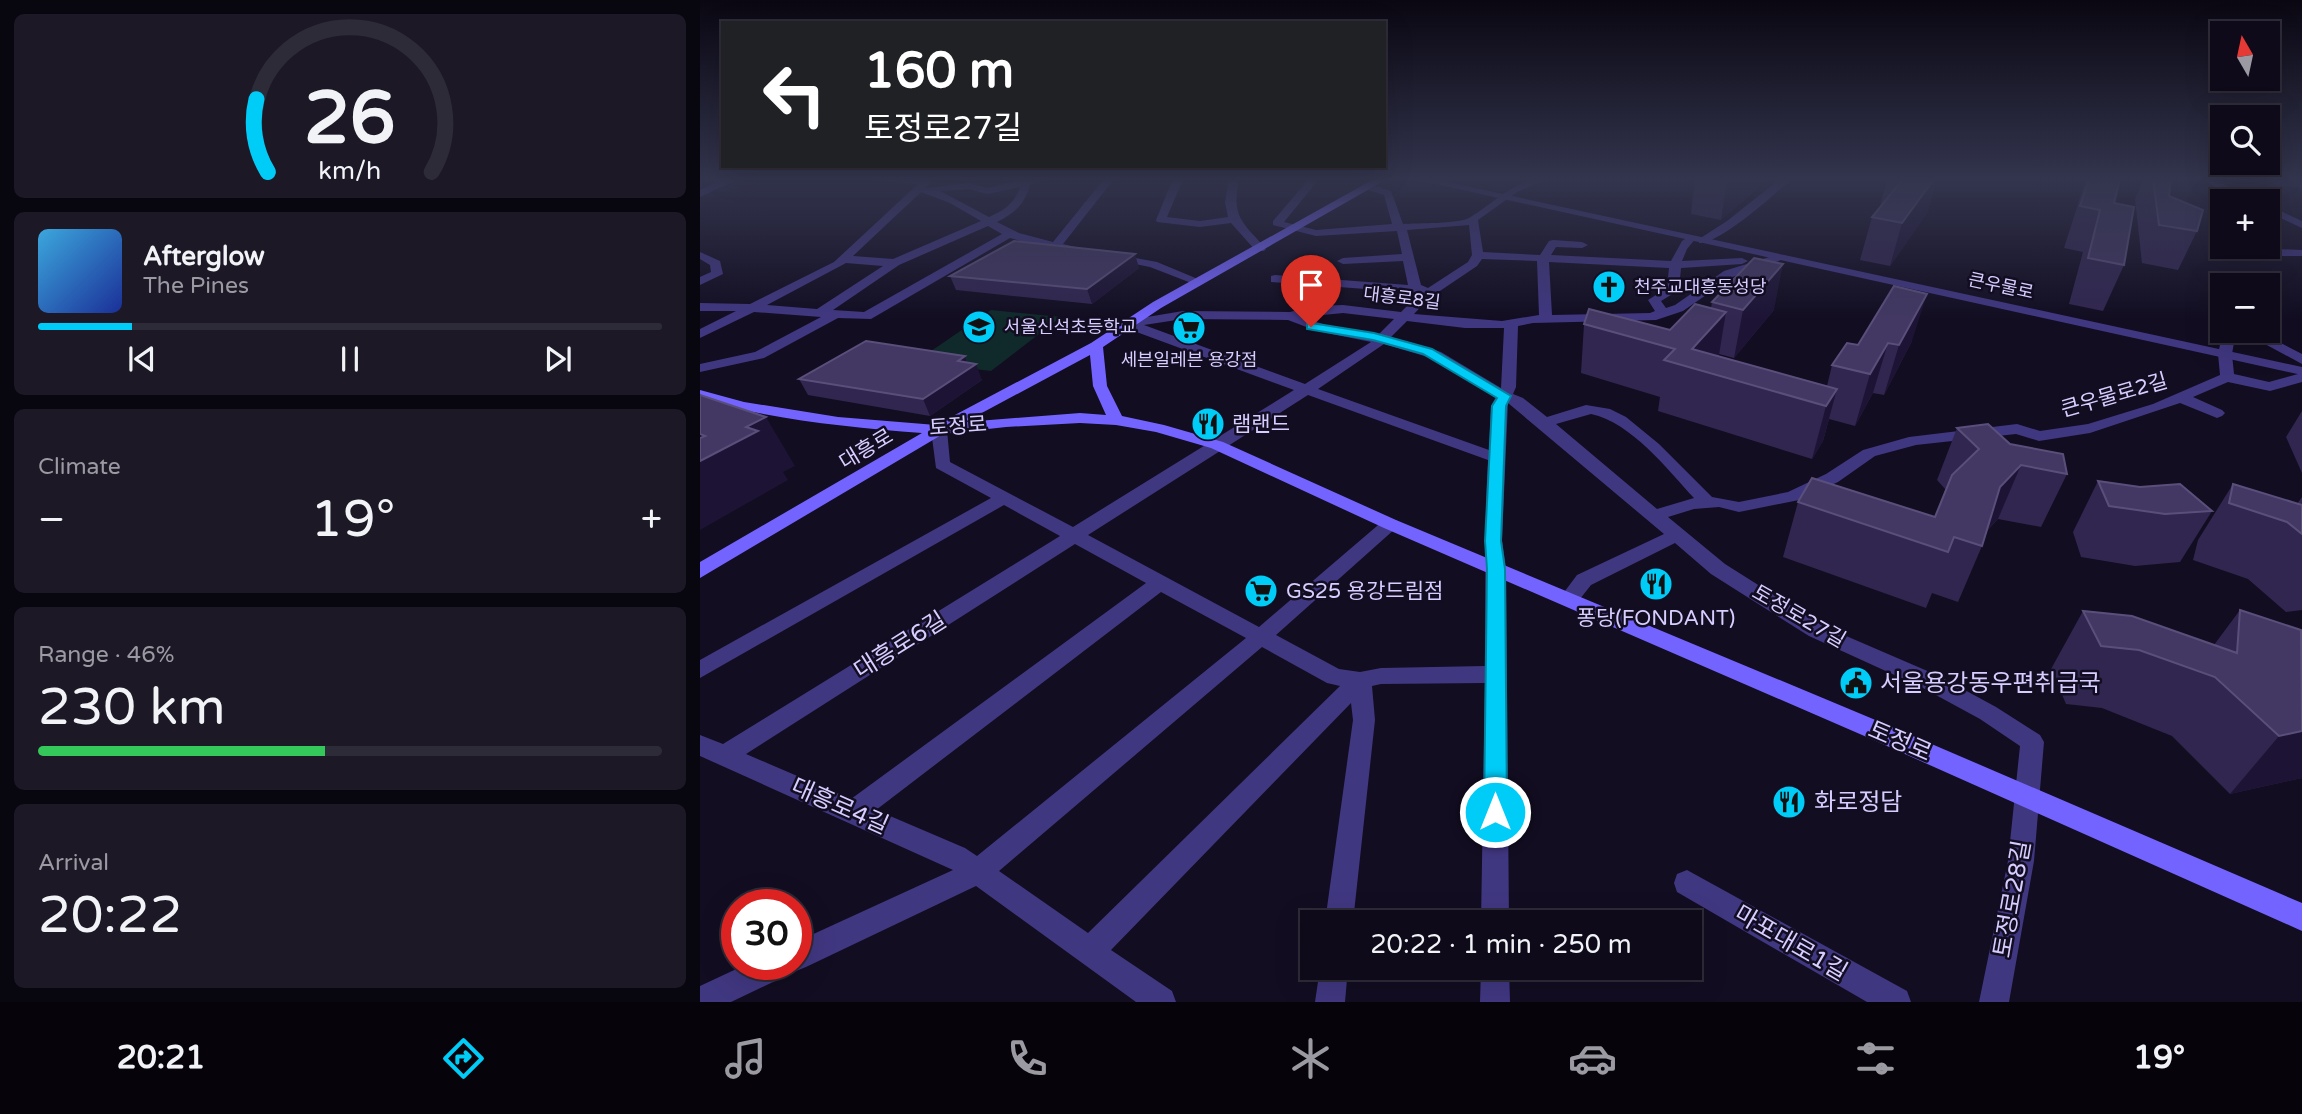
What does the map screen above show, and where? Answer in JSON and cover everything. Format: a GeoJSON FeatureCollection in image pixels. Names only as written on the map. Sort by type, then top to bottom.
{"type":"FeatureCollection","features":[{"type":"Feature","properties":{"kind":"main road","name":"대흥로"},"geometry":{"type":"LineString","coordinates":[[700,571],[939,430],[1096,346],[1199,282],[1302,226]]}},
{"type":"Feature","properties":{"kind":"main road"},"geometry":{"type":"LineString","coordinates":[[1096,346],[1100,386],[1116,420]]}},
{"type":"Feature","properties":{"kind":"main road","name":"토정로"},"geometry":{"type":"LineString","coordinates":[[700,394],[742,406],[838,422],[939,430],[1006,422],[1080,418],[1116,420],[1158,428],[1217,445],[1390,524],[2302,916]]}},
{"type":"Feature","properties":{"kind":"street"},"geometry":{"type":"LineString","coordinates":[[700,334],[816,276],[843,259],[879,226]]}},
{"type":"Feature","properties":{"kind":"street"},"geometry":{"type":"LineString","coordinates":[[819,313],[895,264],[978,226]]}},
{"type":"Feature","properties":{"kind":"street"},"geometry":{"type":"LineString","coordinates":[[996,226],[1009,234],[1056,246],[1153,264],[1199,282]]}},
{"type":"Feature","properties":{"kind":"street"},"geometry":{"type":"LineString","coordinates":[[1056,246],[1072,226]]}},
{"type":"Feature","properties":{"kind":"street"},"geometry":{"type":"LineString","coordinates":[[1238,226],[1260,249]]}},
{"type":"Feature","properties":{"kind":"street"},"geometry":{"type":"LineString","coordinates":[[1286,226],[1317,233],[1427,226]]}},
{"type":"Feature","properties":{"kind":"street"},"geometry":{"type":"LineString","coordinates":[[1075,534],[1383,339],[1424,291],[1473,264],[1478,255],[1474,226]]}},
{"type":"Feature","properties":{"kind":"street","name":"큰우물로"},"geometry":{"type":"LineString","coordinates":[[1635,226],[2302,371]]}},
{"type":"Feature","properties":{"kind":"street"},"geometry":{"type":"LineString","coordinates":[[1663,313],[1654,300],[1674,290],[1675,265],[1685,243],[1725,226]]}},
{"type":"Feature","properties":{"kind":"street"},"geometry":{"type":"LineString","coordinates":[[1400,228],[1415,287],[1424,291]]}},
{"type":"Feature","properties":{"kind":"street"},"geometry":{"type":"LineString","coordinates":[[700,307],[866,316],[1009,234]]}},
{"type":"Feature","properties":{"kind":"street"},"geometry":{"type":"LineString","coordinates":[[1546,318],[1544,258],[1553,243],[1582,245]]}},
{"type":"Feature","properties":{"kind":"street"},"geometry":{"type":"LineString","coordinates":[[2280,252],[2302,253]]}},
{"type":"Feature","properties":{"kind":"street"},"geometry":{"type":"LineString","coordinates":[[700,255],[716,263],[717,274],[700,281]]}},
{"type":"Feature","properties":{"kind":"street"},"geometry":{"type":"LineString","coordinates":[[1478,255],[1675,265],[1737,262],[1748,258]]}},
{"type":"Feature","properties":{"kind":"street"},"geometry":{"type":"LineString","coordinates":[[1343,261],[1408,257]]}},
{"type":"Feature","properties":{"kind":"street","name":"대흥로8길"},"geometry":{"type":"LineString","coordinates":[[1128,324],[1183,315],[1290,316],[1313,310],[1343,309],[1465,324],[1511,325],[1515,321],[1546,318],[1651,317],[1679,308],[1728,274],[1780,257]]}},
{"type":"Feature","properties":{"kind":"street"},"geometry":{"type":"LineString","coordinates":[[843,259],[895,264]]}},
{"type":"Feature","properties":{"kind":"street"},"geometry":{"type":"LineString","coordinates":[[1275,279],[1424,291]]}},
{"type":"Feature","properties":{"kind":"street"},"geometry":{"type":"LineString","coordinates":[[700,368],[760,355],[835,314]]}},
{"type":"Feature","properties":{"kind":"street","name":"토정로27길"},"geometry":{"type":"LineString","coordinates":[[1290,316],[1311,327],[1383,339],[1427,351],[1504,396],[1518,401],[1718,569],[1816,631],[1931,682],[1988,713],[2032,742],[2028,796]]}},
{"type":"Feature","properties":{"kind":"street"},"geometry":{"type":"LineString","coordinates":[[1128,324],[1485,455],[1497,456]]}},
{"type":"Feature","properties":{"kind":"street"},"geometry":{"type":"LineString","coordinates":[[1495,910],[1496,569],[1493,541],[1499,406],[1509,387],[1511,325]]}},
{"type":"Feature","properties":{"kind":"street"},"geometry":{"type":"LineString","coordinates":[[2227,343],[2225,354],[2227,377],[2270,387],[2302,377]]}},
{"type":"Feature","properties":{"kind":"street"},"geometry":{"type":"LineString","coordinates":[[2270,343],[2302,360]]}},
{"type":"Feature","properties":{"kind":"street","name":"큰우물로2길"},"geometry":{"type":"LineString","coordinates":[[1656,515],[1693,504],[1739,507],[1793,496],[1832,478],[1869,453],[1915,440],[2017,429],[2027,435],[2039,436],[2090,428],[2158,407],[2227,377]]}},
{"type":"Feature","properties":{"kind":"street"},"geometry":{"type":"LineString","coordinates":[[2180,398],[2217,413]]}},
{"type":"Feature","properties":{"kind":"street"},"geometry":{"type":"LineString","coordinates":[[1545,424],[1589,409],[1600,410],[1652,443],[1708,503]]}},
{"type":"Feature","properties":{"kind":"street"},"geometry":{"type":"LineString","coordinates":[[939,430],[942,464],[1335,677],[1360,680],[1381,676],[1495,674]]}},
{"type":"Feature","properties":{"kind":"street"},"geometry":{"type":"LineString","coordinates":[[700,670],[1006,498]]}},
{"type":"Feature","properties":{"kind":"street"},"geometry":{"type":"LineString","coordinates":[[812,950],[978,872],[1262,636],[1390,524]]}},
{"type":"Feature","properties":{"kind":"street","name":"대흥로6길"},"geometry":{"type":"LineString","coordinates":[[725,755],[1075,534]]}},
{"type":"Feature","properties":{"kind":"street"},"geometry":{"type":"LineString","coordinates":[[1569,599],[1584,580],[1661,541],[1680,535]]}},
{"type":"Feature","properties":{"kind":"street"},"geometry":{"type":"LineString","coordinates":[[853,812],[1161,582]]}},
{"type":"Feature","properties":{"kind":"street"},"geometry":{"type":"LineString","coordinates":[[1340,910],[1364,720],[1360,680]]}},
{"type":"Feature","properties":{"kind":"street"},"geometry":{"type":"LineString","coordinates":[[1090,951],[1360,680]]}},
{"type":"Feature","properties":{"kind":"street","name":"대흥로4길"},"geometry":{"type":"LineString","coordinates":[[700,745],[956,857],[1161,1002]]}},
{"type":"Feature","properties":{"kind":"street","name":"토정로28길"},"geometry":{"type":"LineString","coordinates":[[1994,1002],[2021,861],[2028,796]]}},
{"type":"Feature","properties":{"kind":"street","name":"마포대로1길"},"geometry":{"type":"LineString","coordinates":[[1687,883],[1896,1002]]}},
{"type":"Feature","properties":{"kind":"street"},"geometry":{"type":"LineString","coordinates":[[700,1001],[745,980]]}},
{"type":"Feature","properties":{"kind":"street"},"geometry":{"type":"LineString","coordinates":[[1330,1002],[1333,980]]}},
{"type":"Feature","properties":{"kind":"street"},"geometry":{"type":"LineString","coordinates":[[1496,980],[1496,1002]]}},
{"type":"Feature","properties":{"kind":"green space"},"geometry":{"type":"Polygon","coordinates":[[[991,310],[1061,317],[991,371],[915,362],[991,310]]]}},
{"type":"Feature","properties":{"kind":"building"},"geometry":{"type":"Polygon","coordinates":[[[2096,226],[2131,226],[2124,265],[2088,258],[2096,226]]]}},
{"type":"Feature","properties":{"kind":"building"},"geometry":{"type":"Polygon","coordinates":[[[2164,226],[2198,226],[2197,231],[2164,226]]]}},
{"type":"Feature","properties":{"kind":"building"},"geometry":{"type":"Polygon","coordinates":[[[1014,241],[1135,254],[1087,289],[950,276],[1014,241]]]}},
{"type":"Feature","properties":{"kind":"building"},"geometry":{"type":"Polygon","coordinates":[[[1754,258],[1783,264],[1743,310],[1712,302],[1754,258]]]}},
{"type":"Feature","properties":{"kind":"building"},"geometry":{"type":"Polygon","coordinates":[[[1894,286],[1927,294],[1899,345],[1888,343],[1870,374],[1832,365],[1847,343],[1858,345],[1894,286]]]}},
{"type":"Feature","properties":{"kind":"building"},"geometry":{"type":"Polygon","coordinates":[[[1695,304],[1726,312],[1692,349],[1837,389],[1826,406],[1664,360],[1675,349],[1584,324],[1589,309],[1670,330],[1695,304]]]}},
{"type":"Feature","properties":{"kind":"building"},"geometry":{"type":"Polygon","coordinates":[[[866,341],[965,356],[958,361],[976,364],[923,399],[799,379],[866,341]]]}},
{"type":"Feature","properties":{"kind":"building"},"geometry":{"type":"Polygon","coordinates":[[[700,395],[766,417],[746,427],[758,431],[700,461],[700,438],[705,436],[700,434],[700,395]]]}},
{"type":"Feature","properties":{"kind":"building"},"geometry":{"type":"Polygon","coordinates":[[[1988,424],[2010,444],[2063,454],[2067,474],[2021,465],[2000,487],[1982,546],[1954,537],[1948,552],[1798,502],[1812,478],[1935,517],[1952,475],[1979,449],[1957,428],[1988,424]]]}},
{"type":"Feature","properties":{"kind":"building"},"geometry":{"type":"Polygon","coordinates":[[[2098,481],[2140,487],[2180,484],[2212,511],[2165,514],[2109,506],[2098,481]]]}},
{"type":"Feature","properties":{"kind":"building"},"geometry":{"type":"Polygon","coordinates":[[[2233,484],[2302,505],[2302,534],[2287,522],[2229,503],[2233,484]]]}},
{"type":"Feature","properties":{"kind":"building"},"geometry":{"type":"Polygon","coordinates":[[[2240,610],[2301,630],[2302,731],[2279,736],[2215,677],[2139,650],[2101,646],[2083,611],[2132,616],[2237,653],[2240,610]]]}},
{"type":"Feature","properties":{"kind":"place","name":"천주교대흥동성당"},"geometry":{"type":"Point","coordinates":[1609,287]}},
{"type":"Feature","properties":{"kind":"place","name":"서울신석초등학교"},"geometry":{"type":"Point","coordinates":[979,327]}},
{"type":"Feature","properties":{"kind":"place","name":"세븐일레븐 용강점"},"geometry":{"type":"Point","coordinates":[1189,328]}},
{"type":"Feature","properties":{"kind":"place","name":"램랜드"},"geometry":{"type":"Point","coordinates":[1208,424]}},
{"type":"Feature","properties":{"kind":"place","name":"퐁당(FONDANT)"},"geometry":{"type":"Point","coordinates":[1656,584]}},
{"type":"Feature","properties":{"kind":"place","name":"GS25 용강드림점"},"geometry":{"type":"Point","coordinates":[1261,591]}},
{"type":"Feature","properties":{"kind":"place","name":"서울용강동우편취급국"},"geometry":{"type":"Point","coordinates":[1856,683]}},
{"type":"Feature","properties":{"kind":"place","name":"화로정담"},"geometry":{"type":"Point","coordinates":[1789,802]}},
{"type":"Feature","properties":{"kind":"route"},"geometry":{"type":"LineString","coordinates":[[1311,327],[1374,337],[1427,351],[1494,393],[1504,396],[1499,406],[1493,541],[1496,569],[1495,812]]}}]}
